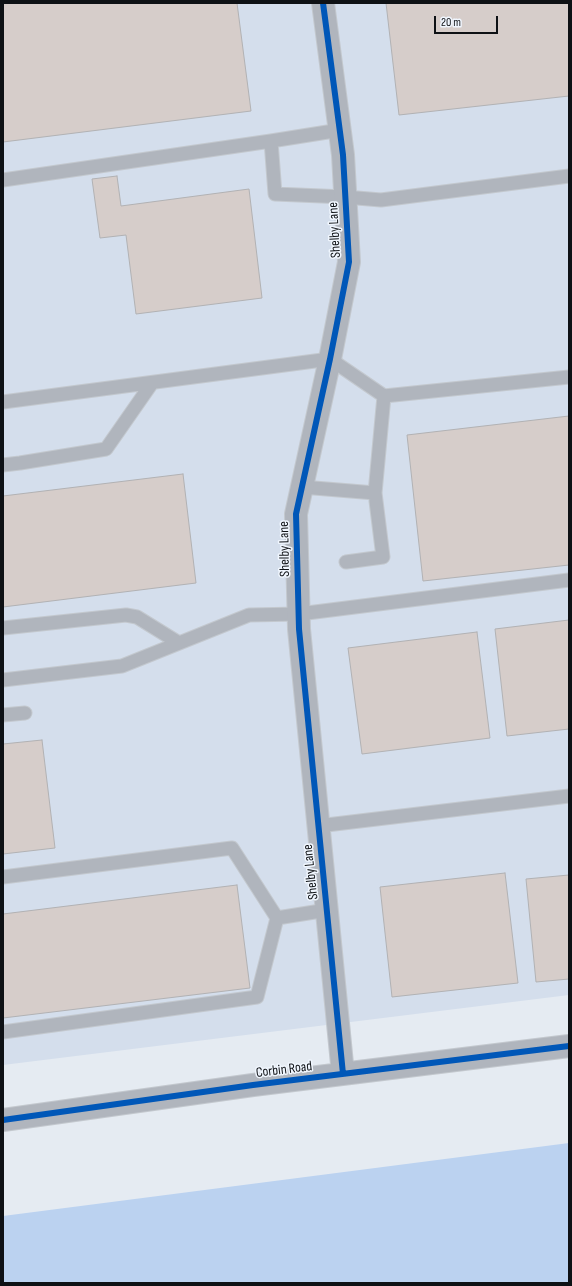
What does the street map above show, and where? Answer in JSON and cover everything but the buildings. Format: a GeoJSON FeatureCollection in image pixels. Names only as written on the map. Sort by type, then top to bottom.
{"type":"FeatureCollection","features":[{"type":"Feature","properties":{"kind":"street","name":"Shelby Lane"},"geometry":{"type":"LineString","coordinates":[[323,3],[343,155],[349,262],[330,359],[296,514],[299,629],[343,1074]]}},
{"type":"Feature","properties":{"kind":"street","name":"Corbin Road"},"geometry":{"type":"LineString","coordinates":[[3,1120],[343,1074],[569,1046]]}},
{"type":"Feature","properties":{"kind":"lane"},"geometry":{"type":"LineString","coordinates":[[3,180],[340,130]]}},
{"type":"Feature","properties":{"kind":"lane"},"geometry":{"type":"LineString","coordinates":[[272,141],[275,194],[381,200],[569,176]]}},
{"type":"Feature","properties":{"kind":"lane"},"geometry":{"type":"LineString","coordinates":[[3,402],[330,359],[384,396],[569,377]]}},
{"type":"Feature","properties":{"kind":"lane"},"geometry":{"type":"LineString","coordinates":[[3,465],[106,449],[152,383]]}},
{"type":"Feature","properties":{"kind":"lane"},"geometry":{"type":"LineString","coordinates":[[346,562],[383,557],[375,493],[384,396]]}},
{"type":"Feature","properties":{"kind":"lane"},"geometry":{"type":"LineString","coordinates":[[302,487],[375,493]]}},
{"type":"Feature","properties":{"kind":"lane"},"geometry":{"type":"LineString","coordinates":[[3,680],[122,666],[249,616],[299,614],[569,580]]}},
{"type":"Feature","properties":{"kind":"lane"},"geometry":{"type":"LineString","coordinates":[[3,628],[126,615],[137,617],[179,643]]}},
{"type":"Feature","properties":{"kind":"lane"},"geometry":{"type":"LineString","coordinates":[[3,715],[25,713]]}},
{"type":"Feature","properties":{"kind":"lane"},"geometry":{"type":"LineString","coordinates":[[318,826],[569,796]]}},
{"type":"Feature","properties":{"kind":"lane"},"geometry":{"type":"LineString","coordinates":[[3,877],[232,848],[276,918],[257,997],[3,1032]]}},
{"type":"Feature","properties":{"kind":"lane"},"geometry":{"type":"LineString","coordinates":[[276,918],[327,910]]}},
{"type":"Feature","properties":{"kind":"shaded area"},"geometry":{"type":"Polygon","coordinates":[[[3,3],[569,3],[569,995],[3,1065],[3,3]]]}},
{"type":"Feature","properties":{"kind":"shaded area"},"geometry":{"type":"Polygon","coordinates":[[[569,1143],[569,1283],[3,1283],[3,1216],[569,1143]]]}},
{"type":"Feature","properties":{"kind":"cycle path"},"geometry":{"type":"LineString","coordinates":[[323,3],[343,155],[349,262],[330,359],[296,514],[299,629],[343,1074]]}},
{"type":"Feature","properties":{"kind":"cycle path"},"geometry":{"type":"LineString","coordinates":[[3,1120],[253,1085],[569,1046]]}}]}
